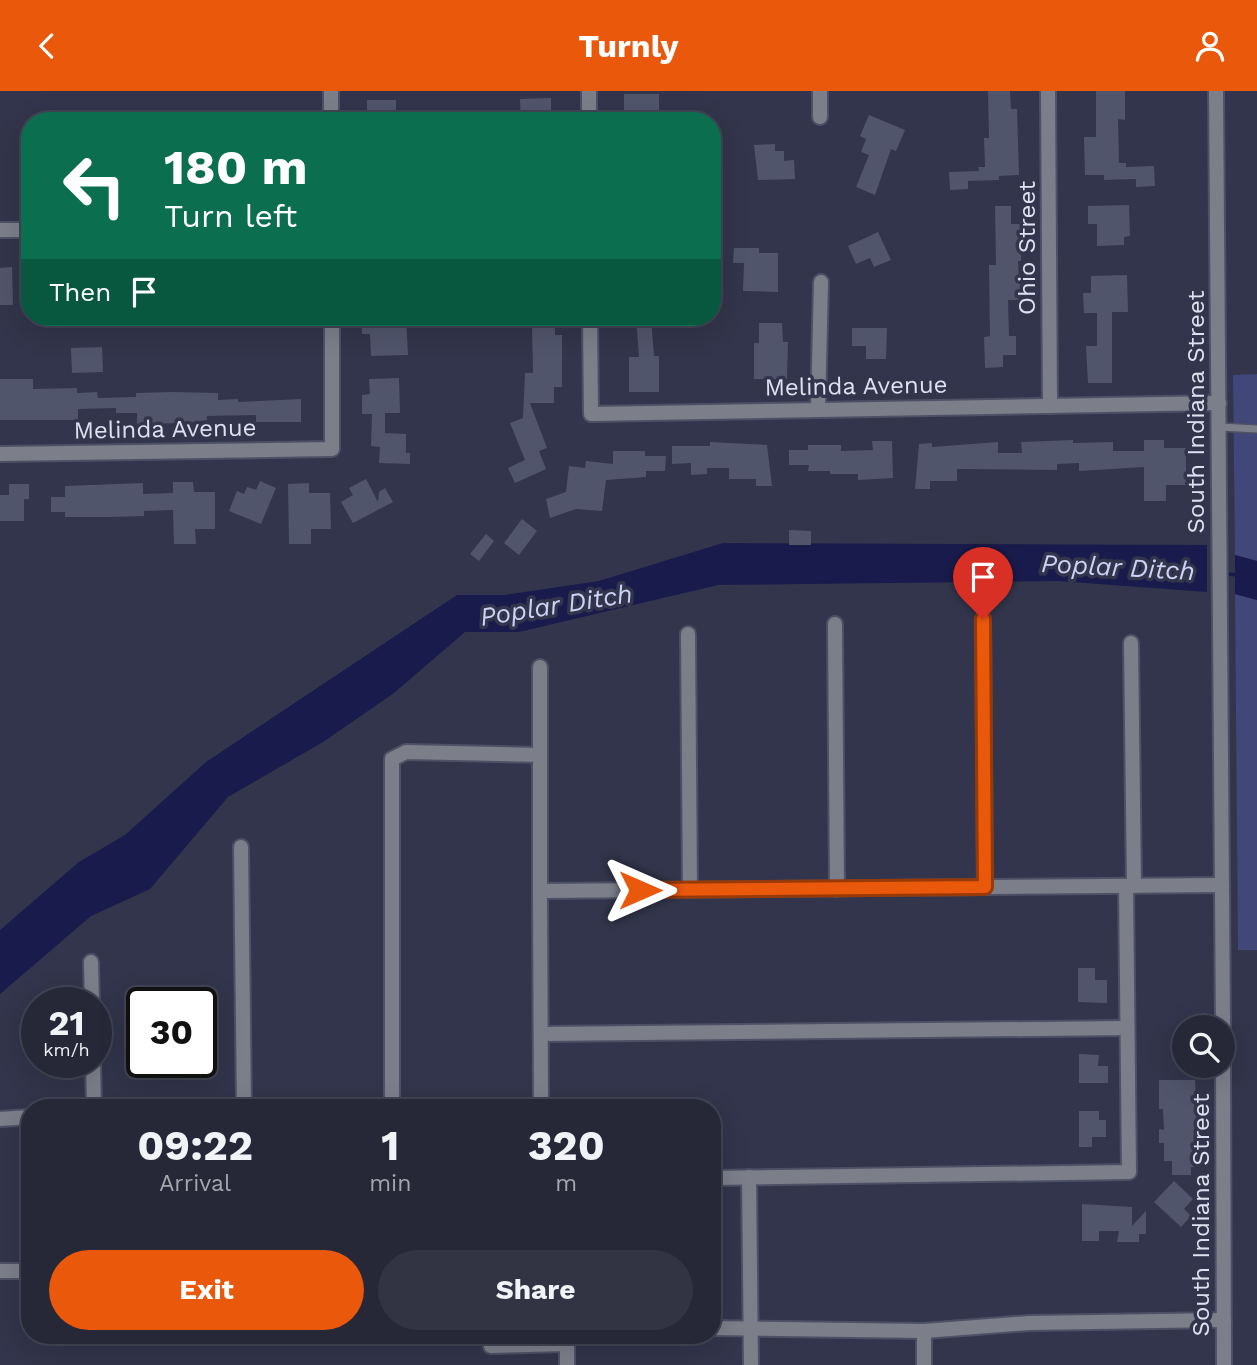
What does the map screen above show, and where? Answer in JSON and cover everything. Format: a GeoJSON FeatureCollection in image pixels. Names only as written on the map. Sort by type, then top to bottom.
{"type":"FeatureCollection","features":[{"type":"Feature","properties":{"kind":"street"},"geometry":{"type":"LineString","coordinates":[[331,91],[331,112]]}},
{"type":"Feature","properties":{"kind":"street"},"geometry":{"type":"LineString","coordinates":[[589,91],[589,112]]}},
{"type":"Feature","properties":{"kind":"street"},"geometry":{"type":"LineString","coordinates":[[820,91],[820,117]]}},
{"type":"Feature","properties":{"kind":"street","name":"Ohio Street"},"geometry":{"type":"LineString","coordinates":[[1048,91],[1050,406]]}},
{"type":"Feature","properties":{"kind":"street","name":"South Indiana Street"},"geometry":{"type":"LineString","coordinates":[[1216,91],[1223,1015]]}},
{"type":"Feature","properties":{"kind":"street"},"geometry":{"type":"LineString","coordinates":[[0,230],[21,230]]}},
{"type":"Feature","properties":{"kind":"street"},"geometry":{"type":"LineString","coordinates":[[818,409],[821,282]]}},
{"type":"Feature","properties":{"kind":"street","name":"Melinda Avenue"},"geometry":{"type":"LineString","coordinates":[[0,454],[332,449],[332,326]]}},
{"type":"Feature","properties":{"kind":"street","name":"Melinda Avenue"},"geometry":{"type":"LineString","coordinates":[[590,326],[591,414],[1219,403]]}},
{"type":"Feature","properties":{"kind":"street"},"geometry":{"type":"LineString","coordinates":[[983,619],[985,887]]}},
{"type":"Feature","properties":{"kind":"street"},"geometry":{"type":"LineString","coordinates":[[835,624],[837,889]]}},
{"type":"Feature","properties":{"kind":"street"},"geometry":{"type":"LineString","coordinates":[[688,634],[690,890]]}},
{"type":"Feature","properties":{"kind":"street"},"geometry":{"type":"LineString","coordinates":[[721,1178],[1129,1172],[1131,643]]}},
{"type":"Feature","properties":{"kind":"street"},"geometry":{"type":"LineString","coordinates":[[540,667],[541,1099]]}},
{"type":"Feature","properties":{"kind":"street"},"geometry":{"type":"LineString","coordinates":[[392,1099],[392,759],[406,752],[540,755]]}},
{"type":"Feature","properties":{"kind":"street"},"geometry":{"type":"LineString","coordinates":[[241,847],[244,1099]]}},
{"type":"Feature","properties":{"kind":"street"},"geometry":{"type":"LineString","coordinates":[[540,891],[1222,885]]}},
{"type":"Feature","properties":{"kind":"street"},"geometry":{"type":"LineString","coordinates":[[91,962],[92,987]]}},
{"type":"Feature","properties":{"kind":"street"},"geometry":{"type":"LineString","coordinates":[[541,1034],[1128,1028]]}},
{"type":"Feature","properties":{"kind":"street"},"geometry":{"type":"LineString","coordinates":[[93,1078],[94,1099]]}},
{"type":"Feature","properties":{"kind":"street","name":"South Indiana Street"},"geometry":{"type":"LineString","coordinates":[[1223,1078],[1224,1365]]}},
{"type":"Feature","properties":{"kind":"street"},"geometry":{"type":"LineString","coordinates":[[0,1119],[21,1118]]}},
{"type":"Feature","properties":{"kind":"street"},"geometry":{"type":"LineString","coordinates":[[749,1177],[751,1365]]}},
{"type":"Feature","properties":{"kind":"street"},"geometry":{"type":"LineString","coordinates":[[0,1271],[21,1271]]}},
{"type":"Feature","properties":{"kind":"street"},"geometry":{"type":"LineString","coordinates":[[721,1328],[924,1331],[1029,1323],[1224,1320]]}},
{"type":"Feature","properties":{"kind":"street"},"geometry":{"type":"LineString","coordinates":[[924,1331],[924,1365]]}},
{"type":"Feature","properties":{"kind":"street"},"geometry":{"type":"LineString","coordinates":[[491,1346],[567,1344],[567,1365]]}},
{"type":"Feature","properties":{"kind":"lane"},"geometry":{"type":"LineString","coordinates":[[1220,427],[1257,429]]}},
{"type":"Feature","properties":{"kind":"shaded area"},"geometry":{"type":"Polygon","coordinates":[[[1257,374],[1257,561],[1235,555],[1233,375],[1257,374]]]}},
{"type":"Feature","properties":{"kind":"shaded area"},"geometry":{"type":"Polygon","coordinates":[[[1235,594],[1257,600],[1257,950],[1238,950],[1235,594]]]}},
{"type":"Feature","properties":{"kind":"water"},"geometry":{"type":"Polygon","coordinates":[[[723,543],[1207,545],[1207,592],[1058,581],[718,585],[519,632],[465,632],[394,693],[323,742],[228,797],[150,889],[91,916],[0,994],[0,930],[79,862],[125,835],[206,762],[457,595],[505,595],[599,581],[723,543]]]}},
{"type":"Feature","properties":{"kind":"water"},"geometry":{"type":"Polygon","coordinates":[[[1235,555],[1257,561],[1257,600],[1235,594],[1235,555]]]}},
{"type":"Feature","properties":{"kind":"building"},"geometry":{"type":"Polygon","coordinates":[[[988,91],[1010,91],[1011,109],[1017,109],[1019,175],[999,176],[999,180],[968,181],[968,189],[950,190],[949,172],[979,171],[978,167],[985,167],[984,138],[989,138],[988,91]]]}},
{"type":"Feature","properties":{"kind":"building"},"geometry":{"type":"Polygon","coordinates":[[[1096,91],[1125,91],[1125,120],[1118,119],[1119,163],[1126,163],[1126,167],[1154,166],[1155,186],[1136,187],[1136,179],[1104,180],[1104,175],[1085,175],[1084,137],[1096,137],[1096,91]]]}},
{"type":"Feature","properties":{"kind":"building"},"geometry":{"type":"Polygon","coordinates":[[[624,94],[659,94],[659,112],[624,112],[624,94]]]}},
{"type":"Feature","properties":{"kind":"building"},"geometry":{"type":"Polygon","coordinates":[[[551,98],[551,112],[521,112],[520,99],[551,98]]]}},
{"type":"Feature","properties":{"kind":"building"},"geometry":{"type":"Polygon","coordinates":[[[367,100],[396,100],[396,112],[367,112],[367,100]]]}},
{"type":"Feature","properties":{"kind":"building"},"geometry":{"type":"Polygon","coordinates":[[[869,115],[905,130],[896,151],[891,149],[875,195],[856,187],[869,155],[861,152],[866,139],[860,136],[869,115]]]}},
{"type":"Feature","properties":{"kind":"building"},"geometry":{"type":"Polygon","coordinates":[[[775,144],[775,151],[784,151],[784,161],[794,160],[795,179],[758,180],[754,145],[775,144]]]}},
{"type":"Feature","properties":{"kind":"building"},"geometry":{"type":"Polygon","coordinates":[[[1129,205],[1130,236],[1124,237],[1124,245],[1097,246],[1097,224],[1088,224],[1088,206],[1129,205]]]}},
{"type":"Feature","properties":{"kind":"building"},"geometry":{"type":"Polygon","coordinates":[[[995,206],[1011,206],[1011,224],[1022,224],[1021,261],[1018,261],[1019,284],[1022,284],[1023,293],[1019,293],[1019,300],[1008,300],[1009,336],[1016,336],[1016,355],[1003,355],[1003,367],[985,368],[984,337],[990,336],[989,265],[996,265],[995,206]]]}},
{"type":"Feature","properties":{"kind":"building"},"geometry":{"type":"Polygon","coordinates":[[[878,232],[891,260],[874,267],[870,258],[856,264],[848,246],[878,232]]]}},
{"type":"Feature","properties":{"kind":"building"},"geometry":{"type":"Polygon","coordinates":[[[734,248],[759,248],[759,253],[778,253],[778,292],[743,291],[744,263],[733,263],[734,248]]]}},
{"type":"Feature","properties":{"kind":"building"},"geometry":{"type":"Polygon","coordinates":[[[12,267],[13,305],[0,305],[0,268],[12,267]]]}},
{"type":"Feature","properties":{"kind":"building"},"geometry":{"type":"Polygon","coordinates":[[[1127,275],[1128,312],[1112,312],[1112,383],[1088,383],[1086,346],[1097,346],[1097,313],[1084,313],[1083,293],[1091,293],[1091,276],[1127,275]]]}},
{"type":"Feature","properties":{"kind":"building"},"geometry":{"type":"Polygon","coordinates":[[[759,323],[782,323],[783,342],[788,342],[787,379],[754,379],[754,343],[759,343],[759,323]]]}},
{"type":"Feature","properties":{"kind":"building"},"geometry":{"type":"Polygon","coordinates":[[[362,326],[406,326],[408,355],[371,356],[370,334],[362,334],[362,326]]]}},
{"type":"Feature","properties":{"kind":"building"},"geometry":{"type":"Polygon","coordinates":[[[532,326],[555,326],[555,335],[562,335],[562,387],[554,387],[554,403],[530,403],[547,448],[539,451],[546,469],[515,483],[508,468],[525,460],[510,423],[523,418],[525,373],[533,373],[532,326]]]}},
{"type":"Feature","properties":{"kind":"building"},"geometry":{"type":"Polygon","coordinates":[[[637,326],[652,326],[654,356],[659,356],[659,392],[629,392],[629,357],[639,357],[637,326]]]}},
{"type":"Feature","properties":{"kind":"building"},"geometry":{"type":"Polygon","coordinates":[[[852,328],[887,328],[886,359],[866,359],[866,346],[852,346],[852,328]]]}},
{"type":"Feature","properties":{"kind":"building"},"geometry":{"type":"Polygon","coordinates":[[[102,347],[103,372],[72,373],[71,348],[102,347]]]}},
{"type":"Feature","properties":{"kind":"building"},"geometry":{"type":"Polygon","coordinates":[[[399,378],[400,413],[385,413],[385,433],[406,434],[406,453],[410,453],[410,464],[379,463],[380,447],[371,446],[372,414],[362,414],[362,395],[370,394],[369,379],[399,378]]]}},
{"type":"Feature","properties":{"kind":"building"},"geometry":{"type":"Polygon","coordinates":[[[0,379],[33,379],[33,389],[77,388],[77,393],[97,392],[98,398],[172,392],[218,393],[218,400],[238,399],[238,402],[301,399],[301,422],[256,422],[256,415],[207,416],[207,420],[194,422],[137,425],[137,413],[116,413],[116,408],[78,409],[78,420],[0,420],[0,379]]]}},
{"type":"Feature","properties":{"kind":"building"},"geometry":{"type":"Polygon","coordinates":[[[1073,440],[1073,443],[1113,442],[1113,451],[1144,451],[1144,440],[1164,440],[1164,448],[1186,448],[1186,485],[1166,485],[1166,501],[1144,501],[1144,467],[1079,471],[1079,463],[1057,464],[1057,470],[957,469],[957,481],[930,481],[930,489],[915,489],[919,444],[932,443],[932,447],[998,442],[998,453],[1022,453],[1021,442],[1073,440]]]}},
{"type":"Feature","properties":{"kind":"building"},"geometry":{"type":"Polygon","coordinates":[[[872,441],[892,441],[893,478],[858,480],[858,474],[830,474],[830,471],[808,471],[809,465],[789,465],[789,450],[808,450],[808,445],[841,445],[841,451],[873,450],[872,441]]]}},
{"type":"Feature","properties":{"kind":"building"},"geometry":{"type":"Polygon","coordinates":[[[710,442],[767,445],[772,486],[756,486],[756,479],[729,479],[729,468],[707,468],[707,474],[691,475],[691,463],[672,464],[672,446],[710,446],[710,442]]]}},
{"type":"Feature","properties":{"kind":"building"},"geometry":{"type":"Polygon","coordinates":[[[613,451],[645,451],[645,456],[666,456],[665,471],[646,471],[646,477],[606,480],[602,511],[576,509],[550,518],[546,499],[566,492],[569,466],[585,468],[586,461],[613,464],[613,451]]]}},
{"type":"Feature","properties":{"kind":"building"},"geometry":{"type":"Polygon","coordinates":[[[366,479],[378,502],[379,492],[385,488],[393,502],[353,523],[341,502],[353,495],[349,488],[366,479]]]}},
{"type":"Feature","properties":{"kind":"building"},"geometry":{"type":"Polygon","coordinates":[[[260,481],[276,488],[261,524],[229,511],[237,491],[244,494],[247,487],[256,490],[260,481]]]}},
{"type":"Feature","properties":{"kind":"building"},"geometry":{"type":"Polygon","coordinates":[[[173,482],[193,482],[194,492],[215,492],[215,529],[195,529],[196,544],[174,544],[173,510],[144,511],[144,516],[109,517],[65,517],[65,512],[51,512],[51,497],[65,497],[65,486],[143,483],[143,494],[173,493],[173,482]]]}},
{"type":"Feature","properties":{"kind":"building"},"geometry":{"type":"Polygon","coordinates":[[[309,483],[309,493],[330,493],[331,529],[311,529],[311,544],[289,544],[288,484],[309,483]]]}},
{"type":"Feature","properties":{"kind":"building"},"geometry":{"type":"Polygon","coordinates":[[[9,484],[29,484],[29,499],[24,499],[24,521],[0,521],[0,495],[9,495],[9,484]]]}},
{"type":"Feature","properties":{"kind":"building"},"geometry":{"type":"Polygon","coordinates":[[[522,519],[537,531],[519,555],[504,543],[522,519]]]}},
{"type":"Feature","properties":{"kind":"building"},"geometry":{"type":"Polygon","coordinates":[[[789,530],[811,531],[811,545],[789,545],[789,530]]]}},
{"type":"Feature","properties":{"kind":"building"},"geometry":{"type":"Polygon","coordinates":[[[486,534],[494,541],[479,561],[470,554],[486,534]]]}},
{"type":"Feature","properties":{"kind":"building"},"geometry":{"type":"Polygon","coordinates":[[[1078,968],[1095,968],[1095,980],[1107,980],[1107,1003],[1078,1002],[1078,968]]]}},
{"type":"Feature","properties":{"kind":"building"},"geometry":{"type":"Polygon","coordinates":[[[1079,1054],[1099,1055],[1098,1066],[1108,1066],[1108,1083],[1079,1083],[1079,1054]]]}},
{"type":"Feature","properties":{"kind":"building"},"geometry":{"type":"Polygon","coordinates":[[[1159,1080],[1195,1080],[1199,1167],[1191,1167],[1191,1175],[1172,1175],[1172,1161],[1164,1161],[1164,1143],[1159,1143],[1159,1129],[1164,1130],[1163,1109],[1159,1109],[1159,1080]]]}},
{"type":"Feature","properties":{"kind":"building"},"geometry":{"type":"Polygon","coordinates":[[[1079,1111],[1099,1111],[1099,1120],[1106,1120],[1106,1137],[1092,1137],[1092,1147],[1079,1147],[1079,1111]]]}},
{"type":"Feature","properties":{"kind":"building"},"geometry":{"type":"Polygon","coordinates":[[[1174,1181],[1193,1199],[1184,1209],[1191,1216],[1181,1227],[1154,1202],[1174,1181]]]}},
{"type":"Feature","properties":{"kind":"building"},"geometry":{"type":"Polygon","coordinates":[[[1082,1204],[1132,1207],[1132,1226],[1146,1211],[1146,1234],[1139,1234],[1139,1242],[1117,1242],[1119,1231],[1099,1231],[1099,1241],[1082,1241],[1082,1204]]]}},
{"type":"Feature","properties":{"kind":"waterway","name":"Poplar Ditch"},"geometry":{"type":"LineString","coordinates":[[1227,574],[1239,575]]}},
{"type":"Feature","properties":{"kind":"route"},"geometry":{"type":"LineString","coordinates":[[640,890],[985,887],[983,619]]}}]}
